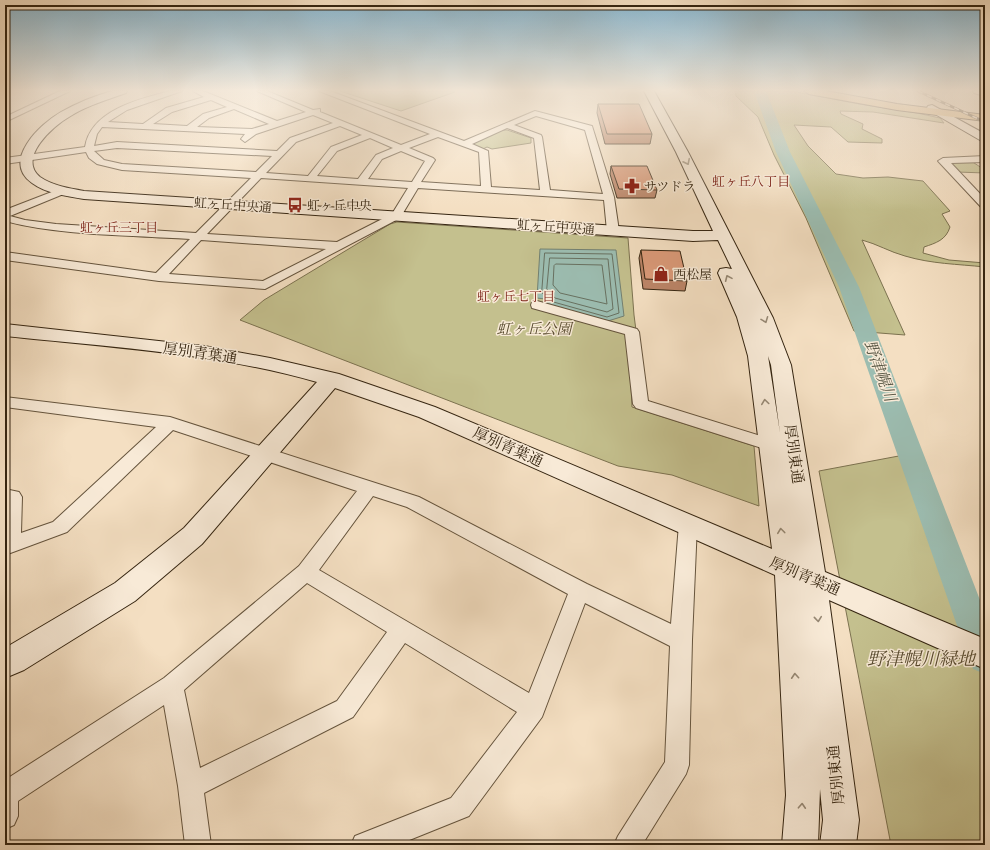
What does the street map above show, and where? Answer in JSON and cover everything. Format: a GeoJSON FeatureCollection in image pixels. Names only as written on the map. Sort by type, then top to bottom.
{"type":"FeatureCollection","features":[{"type":"Feature","properties":{"kind":"street"},"geometry":{"type":"LineString","coordinates":[[27,157],[33,141],[43,131]]}},
{"type":"Feature","properties":{"kind":"street"},"geometry":{"type":"LineString","coordinates":[[96,131],[91,137],[89,148],[95,159],[106,164],[122,167],[609,197]]}},
{"type":"Feature","properties":{"kind":"street"},"geometry":{"type":"LineString","coordinates":[[231,131],[253,132]]}},
{"type":"Feature","properties":{"kind":"street"},"geometry":{"type":"LineString","coordinates":[[231,151],[253,132],[257,131]]}},
{"type":"Feature","properties":{"kind":"street"},"geometry":{"type":"LineString","coordinates":[[159,277],[293,140],[319,131]]}},
{"type":"Feature","properties":{"kind":"street"},"geometry":{"type":"LineString","coordinates":[[5,256],[159,277],[266,286],[396,216],[430,160],[360,131]]}},
{"type":"Feature","properties":{"kind":"street"},"geometry":{"type":"LineString","coordinates":[[429,131],[483,151],[486,190]]}},
{"type":"Feature","properties":{"kind":"street"},"geometry":{"type":"LineString","coordinates":[[464,144],[493,131]]}},
{"type":"Feature","properties":{"kind":"street"},"geometry":{"type":"LineString","coordinates":[[521,131],[538,137],[546,194]]}},
{"type":"Feature","properties":{"kind":"street"},"geometry":{"type":"LineString","coordinates":[[590,131],[609,197],[613,231]]}},
{"type":"Feature","properties":{"kind":"street","name":"厚別東通"},"geometry":{"type":"LineString","coordinates":[[663,131],[716,236],[764,318],[781,365],[800,575],[803,795],[800,845]]}},
{"type":"Feature","properties":{"kind":"street"},"geometry":{"type":"LineString","coordinates":[[971,131],[985,139]]}},
{"type":"Feature","properties":{"kind":"street"},"geometry":{"type":"LineString","coordinates":[[361,182],[379,157],[438,134]]}},
{"type":"Feature","properties":{"kind":"street"},"geometry":{"type":"LineString","coordinates":[[310,179],[334,149],[371,135]]}},
{"type":"Feature","properties":{"kind":"street"},"geometry":{"type":"LineString","coordinates":[[5,161],[117,145],[279,154]]}},
{"type":"Feature","properties":{"kind":"street","name":"虹ヶ丘中央通"},"geometry":{"type":"LineString","coordinates":[[27,157],[26,165],[28,172],[34,178],[49,187],[84,195],[613,231],[716,236]]}},
{"type":"Feature","properties":{"kind":"street"},"geometry":{"type":"LineString","coordinates":[[985,159],[943,161],[985,205]]}},
{"type":"Feature","properties":{"kind":"street"},"geometry":{"type":"LineString","coordinates":[[975,160],[985,166]]}},
{"type":"Feature","properties":{"kind":"street"},"geometry":{"type":"LineString","coordinates":[[5,214],[62,191]]}},
{"type":"Feature","properties":{"kind":"street"},"geometry":{"type":"LineString","coordinates":[[5,218],[25,223],[56,227],[339,246]]}},
{"type":"Feature","properties":{"kind":"street","name":"厚別東通"},"geometry":{"type":"LineString","coordinates":[[716,236],[746,317],[758,356],[771,445],[800,575],[841,820],[838,845]]}},
{"type":"Feature","properties":{"kind":"street"},"geometry":{"type":"LineString","coordinates":[[537,305],[632,332],[641,404],[771,445]]}},
{"type":"Feature","properties":{"kind":"street","name":"厚別青葉通"},"geometry":{"type":"LineString","coordinates":[[5,330],[212,354],[271,364],[332,379],[427,412],[688,524],[800,575],[974,649]]}},
{"type":"Feature","properties":{"kind":"street"},"geometry":{"type":"LineString","coordinates":[[5,663],[13,660],[125,592],[193,536],[332,379]]}},
{"type":"Feature","properties":{"kind":"street"},"geometry":{"type":"LineString","coordinates":[[5,402],[170,423],[413,502],[580,590],[681,640]]}},
{"type":"Feature","properties":{"kind":"street"},"geometry":{"type":"LineString","coordinates":[[5,496],[13,497],[8,546],[60,527],[170,423]]}},
{"type":"Feature","properties":{"kind":"street"},"geometry":{"type":"LineString","coordinates":[[5,802],[172,686],[306,572],[369,488]]}},
{"type":"Feature","properties":{"kind":"street"},"geometry":{"type":"LineString","coordinates":[[627,845],[677,765],[681,640],[688,524]]}},
{"type":"Feature","properties":{"kind":"street"},"geometry":{"type":"LineString","coordinates":[[306,572],[534,709]]}},
{"type":"Feature","properties":{"kind":"street"},"geometry":{"type":"LineString","coordinates":[[364,845],[460,808],[534,709],[580,590]]}},
{"type":"Feature","properties":{"kind":"street"},"geometry":{"type":"LineString","coordinates":[[191,786],[344,709],[401,630]]}},
{"type":"Feature","properties":{"kind":"street"},"geometry":{"type":"LineString","coordinates":[[172,686],[191,786],[198,845]]}},
{"type":"Feature","properties":{"kind":"green space"},"geometry":{"type":"Polygon","coordinates":[[[500,131],[509,131],[531,138],[531,143],[492,149],[487,147],[483,149],[470,144],[500,131]]]}},
{"type":"Feature","properties":{"kind":"green space"},"geometry":{"type":"Polygon","coordinates":[[[764,131],[798,131],[808,146],[836,174],[863,178],[888,177],[923,181],[950,211],[942,214],[950,227],[943,238],[924,247],[923,253],[949,260],[985,263],[985,267],[915,259],[862,240],[905,335],[854,331],[806,218],[774,155],[764,131]]]}},
{"type":"Feature","properties":{"kind":"green space"},"geometry":{"type":"Polygon","coordinates":[[[835,131],[865,131],[882,139],[882,143],[848,142],[835,131]]]}},
{"type":"Feature","properties":{"kind":"green space"},"geometry":{"type":"Polygon","coordinates":[[[971,161],[985,170],[985,173],[957,172],[948,162],[971,161]]]}},
{"type":"Feature","properties":{"kind":"green space","name":"虹ヶ丘公園"},"geometry":{"type":"Polygon","coordinates":[[[397,222],[628,238],[638,346],[629,346],[632,407],[754,446],[759,506],[672,475],[618,466],[240,320],[264,300],[390,224],[397,222]]]}},
{"type":"Feature","properties":{"kind":"green space","name":"野津幌川緑地"},"geometry":{"type":"Polygon","coordinates":[[[904,455],[950,600],[985,629],[985,845],[891,845],[819,471],[904,455]]]}},
{"type":"Feature","properties":{"kind":"water"},"geometry":{"type":"Polygon","coordinates":[[[540,249],[616,250],[624,316],[608,321],[545,304],[545,299],[537,298],[540,249]]]}},
{"type":"Feature","properties":{"kind":"building"},"geometry":{"type":"Polygon","coordinates":[[[606,131],[651,131],[652,134],[607,134],[606,131]]]}},
{"type":"Feature","properties":{"kind":"building"},"geometry":{"type":"Polygon","coordinates":[[[611,166],[647,166],[657,190],[619,189],[611,166]]]}},
{"type":"Feature","properties":{"kind":"building","name":"西松屋"},"geometry":{"type":"Polygon","coordinates":[[[641,250],[680,251],[687,281],[645,279],[641,250]]]}},
{"type":"Feature","properties":{"kind":"waterway","name":"野津幌川"},"geometry":{"type":"LineString","coordinates":[[775,131],[783,152],[849,287],[985,657]]}},
{"type":"Feature","properties":{"kind":"place","name":"サツドラ"},"geometry":{"type":"Point","coordinates":[632,186]}},
{"type":"Feature","properties":{"kind":"place","name":"虹ヶ丘中央"},"geometry":{"type":"Point","coordinates":[295,205]}},
{"type":"Feature","properties":{"kind":"place","name":"西松屋"},"geometry":{"type":"Point","coordinates":[661,274]}},
{"type":"Feature","properties":{"kind":"district","name":"虹ヶ丘八丁目"},"geometry":{"type":"Point","coordinates":[751,181]}},
{"type":"Feature","properties":{"kind":"district","name":"虹ヶ丘三丁目"},"geometry":{"type":"Point","coordinates":[119,227]}},
{"type":"Feature","properties":{"kind":"district","name":"虹ヶ丘七丁目"},"geometry":{"type":"Point","coordinates":[516,296]}}]}
